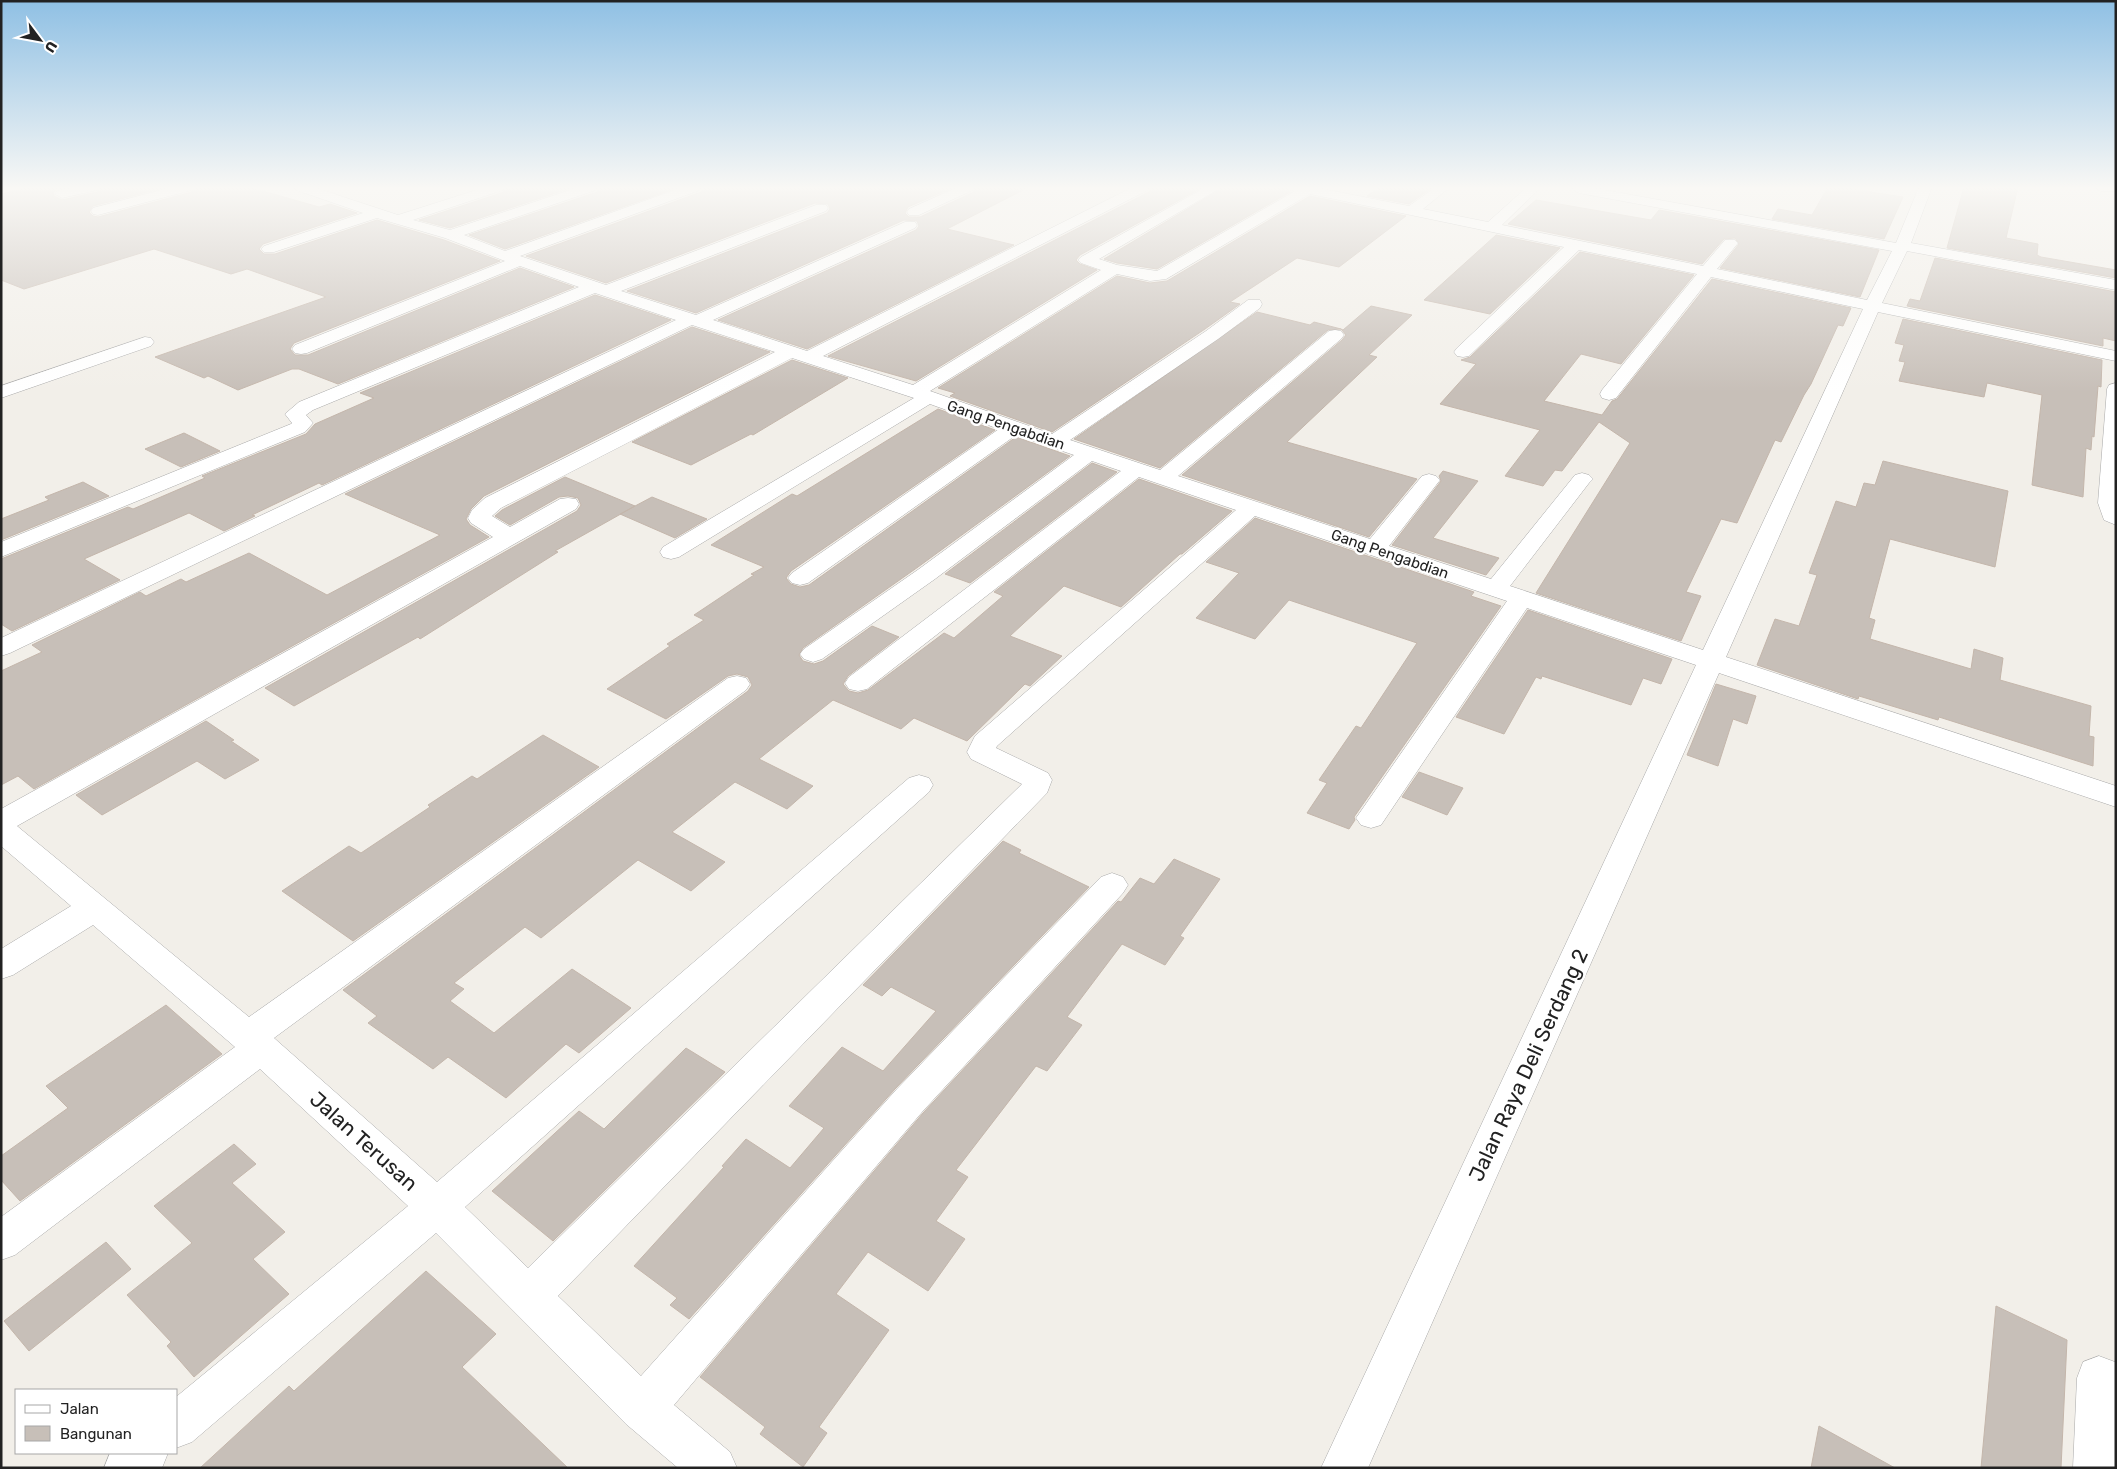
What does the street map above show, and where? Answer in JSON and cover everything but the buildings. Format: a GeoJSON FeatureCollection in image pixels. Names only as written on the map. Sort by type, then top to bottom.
{"type":"FeatureCollection","features":[{"type":"Feature","properties":{"kind":"street","name":"Gang Pengabdian"},"geometry":{"type":"LineString","coordinates":[[503,256],[1521,599],[2116,797]]}},
{"type":"Feature","properties":{"kind":"street"},"geometry":{"type":"LineString","coordinates":[[301,349],[521,256]]}},
{"type":"Feature","properties":{"kind":"street"},"geometry":{"type":"LineString","coordinates":[[1,550],[298,428],[303,423],[295,414],[306,406],[600,289],[691,256]]}},
{"type":"Feature","properties":{"kind":"street"},"geometry":{"type":"LineString","coordinates":[[1,648],[832,256]]}},
{"type":"Feature","properties":{"kind":"street"},"geometry":{"type":"LineString","coordinates":[[503,539],[505,534],[503,532],[480,518],[480,515],[493,503],[1002,256]]}},
{"type":"Feature","properties":{"kind":"street"},"geometry":{"type":"LineString","coordinates":[[1094,256],[1086,260],[1114,269],[1150,276],[1160,276],[1193,256]]}},
{"type":"Feature","properties":{"kind":"street"},"geometry":{"type":"LineString","coordinates":[[1463,352],[1564,256]]}},
{"type":"Feature","properties":{"kind":"street"},"geometry":{"type":"LineString","coordinates":[[1632,256],[2116,356]]}},
{"type":"Feature","properties":{"kind":"street"},"geometry":{"type":"LineString","coordinates":[[1609,394],[1720,256]]}},
{"type":"Feature","properties":{"kind":"street","name":"Jalan Raya Deli Serdang 2"},"geometry":{"type":"LineString","coordinates":[[1344,1468],[1712,663],[1873,305],[1898,256]]}},
{"type":"Feature","properties":{"kind":"street"},"geometry":{"type":"LineString","coordinates":[[1950,256],[2116,285]]}},
{"type":"Feature","properties":{"kind":"street"},"geometry":{"type":"LineString","coordinates":[[671,552],[921,395],[1114,269]]}},
{"type":"Feature","properties":{"kind":"street"},"geometry":{"type":"LineString","coordinates":[[1054,442],[1212,335],[1254,304]]}},
{"type":"Feature","properties":{"kind":"street"},"geometry":{"type":"LineString","coordinates":[[1163,478],[1335,335]]}},
{"type":"Feature","properties":{"kind":"street"},"geometry":{"type":"LineString","coordinates":[[1,392],[145,342]]}},
{"type":"Feature","properties":{"kind":"street"},"geometry":{"type":"LineString","coordinates":[[2116,388],[2110,503],[2112,515],[2116,518]]}},
{"type":"Feature","properties":{"kind":"street"},"geometry":{"type":"LineString","coordinates":[[800,578],[1014,428]]}},
{"type":"Feature","properties":{"kind":"street"},"geometry":{"type":"LineString","coordinates":[[813,654],[927,574],[1088,453]]}},
{"type":"Feature","properties":{"kind":"street"},"geometry":{"type":"LineString","coordinates":[[858,683],[1136,469]]}},
{"type":"Feature","properties":{"kind":"street"},"geometry":{"type":"LineString","coordinates":[[1495,590],[1582,479]]}},
{"type":"Feature","properties":{"kind":"street"},"geometry":{"type":"LineString","coordinates":[[1374,549],[1429,480]]}},
{"type":"Feature","properties":{"kind":"street"},"geometry":{"type":"LineString","coordinates":[[1,822],[568,504]]}},
{"type":"Feature","properties":{"kind":"street"},"geometry":{"type":"LineString","coordinates":[[528,1297],[1037,786],[1038,780],[980,752],[985,742],[1251,508]]}},
{"type":"Feature","properties":{"kind":"street"},"geometry":{"type":"LineString","coordinates":[[1371,818],[1521,599]]}},
{"type":"Feature","properties":{"kind":"street"},"geometry":{"type":"LineString","coordinates":[[1,1241],[255,1042],[738,684]]}},
{"type":"Feature","properties":{"kind":"street"},"geometry":{"type":"LineString","coordinates":[[178,1424],[437,1207],[919,785]]}},
{"type":"Feature","properties":{"kind":"street","name":"Jalan Terusan"},"geometry":{"type":"LineString","coordinates":[[1,829],[255,1042],[437,1207],[642,1408],[714,1468]]}},
{"type":"Feature","properties":{"kind":"street"},"geometry":{"type":"LineString","coordinates":[[642,1408],[909,1101],[1112,885]]}},
{"type":"Feature","properties":{"kind":"street"},"geometry":{"type":"LineString","coordinates":[[1,966],[94,908]]}},
{"type":"Feature","properties":{"kind":"street"},"geometry":{"type":"LineString","coordinates":[[2096,1468],[2099,1378]]}},
{"type":"Feature","properties":{"kind":"street"},"geometry":{"type":"LineString","coordinates":[[127,1468],[144,1454]]}}]}
